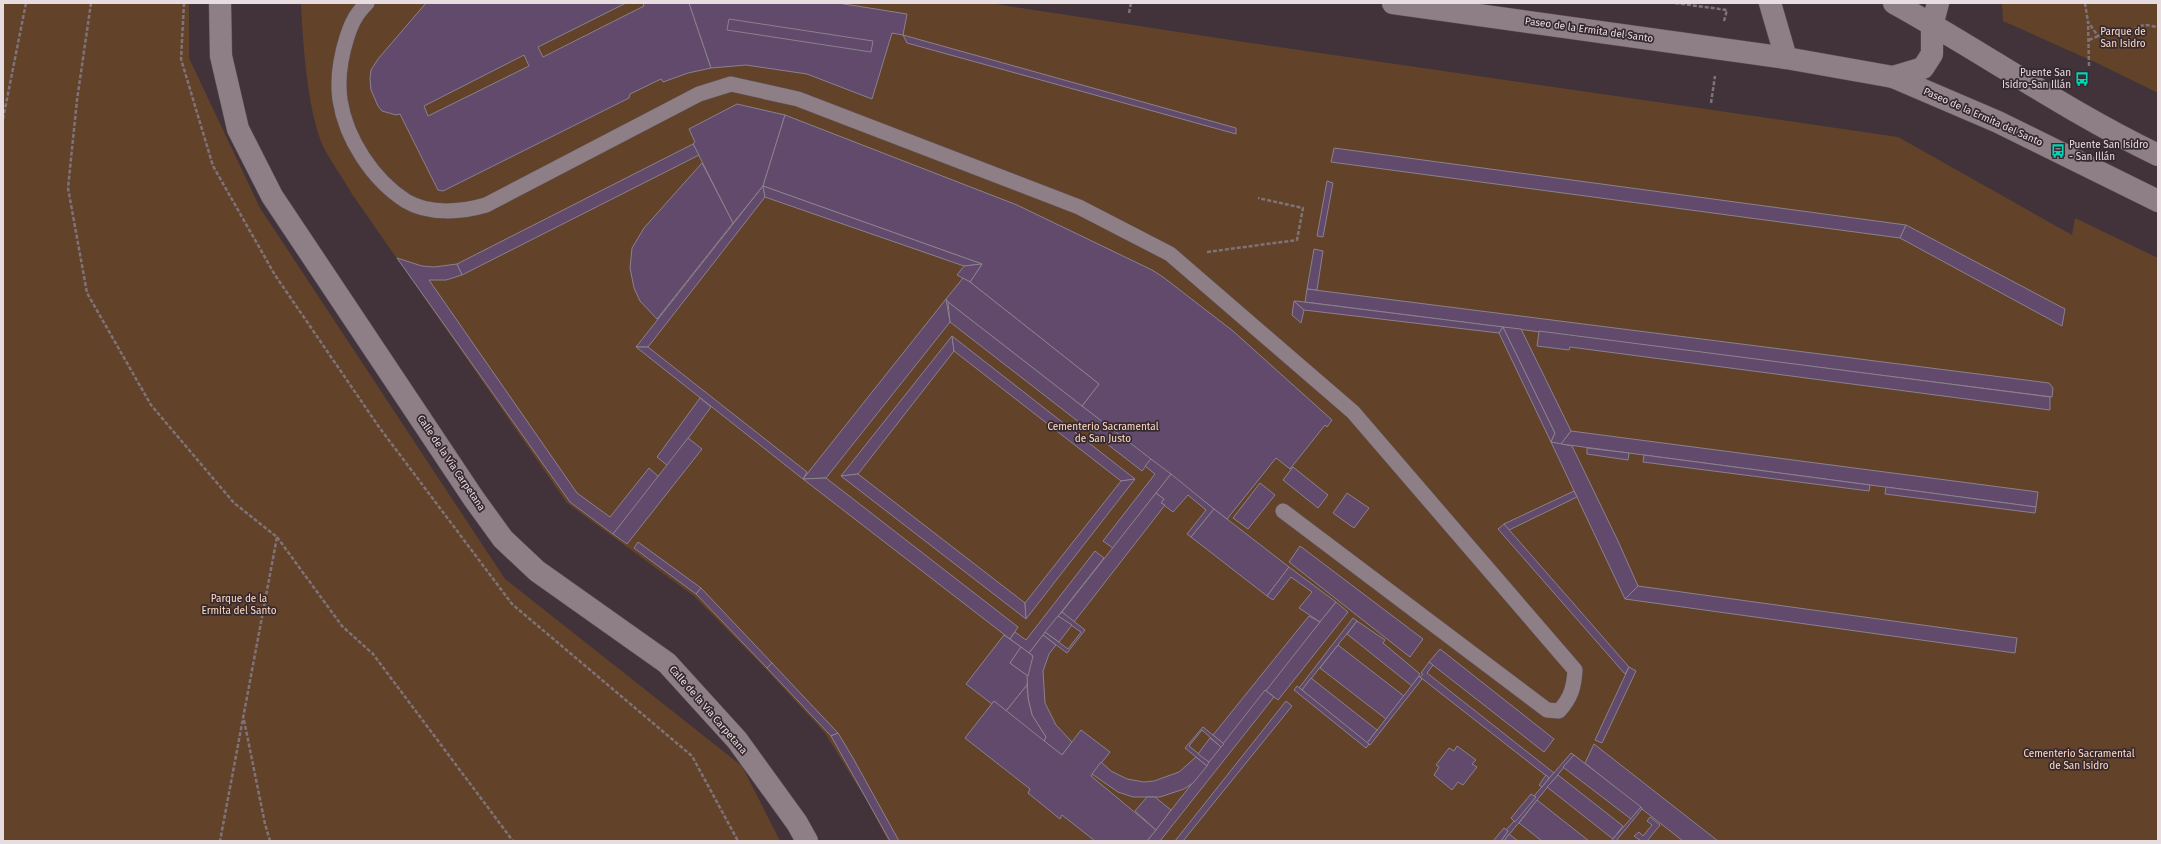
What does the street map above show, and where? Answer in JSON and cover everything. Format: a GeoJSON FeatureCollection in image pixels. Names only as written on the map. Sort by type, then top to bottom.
{"type":"FeatureCollection","features":[{"type":"Feature","properties":{"kind":"street","name":"Calle de la Vía Carpetana"},"geometry":{"type":"LineString","coordinates":[[220,3],[221,56],[238,128],[272,196],[474,499],[503,539],[537,571],[668,663],[737,740],[797,823],[806,841]]}},
{"type":"Feature","properties":{"kind":"street","name":"Paseo de la Ermita del Santo"},"geometry":{"type":"LineString","coordinates":[[1393,3],[1786,58],[1893,78],[1998,122],[2158,201]]}},
{"type":"Feature","properties":{"kind":"street"},"geometry":{"type":"LineString","coordinates":[[1770,3],[1786,58]]}},
{"type":"Feature","properties":{"kind":"street"},"geometry":{"type":"LineString","coordinates":[[1894,3],[2122,138],[2158,155]]}},
{"type":"Feature","properties":{"kind":"street","name":"Paseo de la Ermita del Santo"},"geometry":{"type":"LineString","coordinates":[[1893,78],[1923,68],[1932,54],[1932,26],[1938,3]]}},
{"type":"Feature","properties":{"kind":"lane"},"geometry":{"type":"LineString","coordinates":[[367,3],[353,20],[342,54],[339,82],[340,100],[343,111],[359,152],[376,176],[407,201],[428,209],[467,210],[486,205],[699,94],[731,84],[798,99],[1072,204],[1170,254],[1353,412],[1575,670],[1574,687],[1566,703],[1559,711],[1547,710],[1283,511]]}},
{"type":"Feature","properties":{"kind":"path"},"geometry":{"type":"LineString","coordinates":[[3,119],[26,3]]}},
{"type":"Feature","properties":{"kind":"path"},"geometry":{"type":"LineString","coordinates":[[91,3],[77,100],[68,188],[87,293],[151,405],[234,503],[277,538],[342,626],[373,654],[513,841]]}},
{"type":"Feature","properties":{"kind":"path"},"geometry":{"type":"LineString","coordinates":[[1129,13],[1131,3]]}},
{"type":"Feature","properties":{"kind":"path"},"geometry":{"type":"LineString","coordinates":[[1675,3],[1726,10],[1719,48]]}},
{"type":"Feature","properties":{"kind":"path"},"geometry":{"type":"LineString","coordinates":[[2085,3],[2088,22],[2089,66]]}},
{"type":"Feature","properties":{"kind":"path"},"geometry":{"type":"LineString","coordinates":[[2088,22],[2098,36]]}},
{"type":"Feature","properties":{"kind":"path"},"geometry":{"type":"LineString","coordinates":[[2089,40],[2106,31],[2117,36],[2128,36],[2145,25],[2158,27]]}},
{"type":"Feature","properties":{"kind":"path"},"geometry":{"type":"LineString","coordinates":[[1210,252],[1297,240],[1303,208],[1258,198]]}},
{"type":"Feature","properties":{"kind":"path"},"geometry":{"type":"LineString","coordinates":[[220,841],[277,538]]}},
{"type":"Feature","properties":{"kind":"path"},"geometry":{"type":"LineString","coordinates":[[244,718],[265,824],[270,841]]}},
{"type":"Feature","properties":{"kind":"green space","name":"Parque de la Ermita del Santo"},"geometry":{"type":"Polygon","coordinates":[[[3,3],[189,3],[189,58],[260,208],[505,579],[742,766],[780,841],[3,841],[3,3]]]}},
{"type":"Feature","properties":{"kind":"green space","name":"Cementerio Sacramental de San Justo"},"geometry":{"type":"Polygon","coordinates":[[[301,3],[989,3],[1244,42],[1898,137],[2072,235],[2075,218],[2158,258],[2158,841],[888,841],[867,801],[825,733],[762,665],[694,596],[567,503],[352,194],[326,152],[313,114],[307,76],[301,3]]]}},
{"type":"Feature","properties":{"kind":"green space","name":"Parque de San Isidro"},"geometry":{"type":"Polygon","coordinates":[[[2002,3],[2158,3],[2158,93],[2097,63],[2003,21],[2002,3]]]}},
{"type":"Feature","properties":{"kind":"building"},"geometry":{"type":"Polygon","coordinates":[[[426,3],[626,3],[538,47],[543,57],[644,6],[643,3],[689,3],[711,68],[688,73],[663,82],[661,79],[630,94],[629,98],[443,191],[438,190],[400,114],[396,115],[382,111],[378,106],[371,90],[370,79],[371,70],[378,59],[426,3]],[[524,55],[424,106],[428,116],[529,66],[524,55]]]}},
{"type":"Feature","properties":{"kind":"building"},"geometry":{"type":"Polygon","coordinates":[[[689,3],[838,3],[907,14],[903,35],[892,33],[872,99],[807,74],[746,65],[711,68],[689,3]]]}},
{"type":"Feature","properties":{"kind":"building"},"geometry":{"type":"Polygon","coordinates":[[[729,19],[873,41],[871,52],[727,30],[729,19]]]}},
{"type":"Feature","properties":{"kind":"building"},"geometry":{"type":"Polygon","coordinates":[[[903,35],[1236,128],[1236,134],[907,43],[903,35]]]}},
{"type":"Feature","properties":{"kind":"building"},"geometry":{"type":"Polygon","coordinates":[[[737,104],[785,115],[763,186],[733,223],[693,144],[695,142],[689,129],[737,104]]]}},
{"type":"Feature","properties":{"kind":"building"},"geometry":{"type":"Polygon","coordinates":[[[785,115],[1017,205],[1152,270],[1233,331],[1332,420],[1327,427],[1325,425],[1290,469],[1276,458],[1227,519],[1082,406],[1099,384],[970,282],[982,264],[763,186],[785,115]]]}},
{"type":"Feature","properties":{"kind":"building"},"geometry":{"type":"Polygon","coordinates":[[[693,144],[699,155],[462,275],[457,264],[693,144]]]}},
{"type":"Feature","properties":{"kind":"building"},"geometry":{"type":"Polygon","coordinates":[[[1334,148],[1906,225],[1900,238],[1331,162],[1334,148]]]}},
{"type":"Feature","properties":{"kind":"building"},"geometry":{"type":"Polygon","coordinates":[[[702,163],[733,223],[657,319],[640,301],[634,288],[630,268],[632,248],[644,228],[702,163]]]}},
{"type":"Feature","properties":{"kind":"building"},"geometry":{"type":"Polygon","coordinates":[[[1327,181],[1333,183],[1323,237],[1317,236],[1327,181]]]}},
{"type":"Feature","properties":{"kind":"building"},"geometry":{"type":"Polygon","coordinates":[[[763,186],[765,197],[648,347],[636,347],[763,186]]]}},
{"type":"Feature","properties":{"kind":"building"},"geometry":{"type":"Polygon","coordinates":[[[763,186],[982,264],[964,266],[765,197],[763,186]]]}},
{"type":"Feature","properties":{"kind":"building"},"geometry":{"type":"Polygon","coordinates":[[[1906,225],[2065,309],[2062,326],[1900,238],[1906,225]]]}},
{"type":"Feature","properties":{"kind":"building"},"geometry":{"type":"Polygon","coordinates":[[[1314,249],[1323,251],[1317,290],[1307,289],[1314,249]]]}},
{"type":"Feature","properties":{"kind":"building"},"geometry":{"type":"Polygon","coordinates":[[[397,258],[422,266],[434,267],[457,264],[462,275],[446,280],[429,280],[577,493],[610,517],[649,468],[659,477],[613,534],[570,502],[397,258]]]}},
{"type":"Feature","properties":{"kind":"building"},"geometry":{"type":"Polygon","coordinates":[[[982,264],[970,282],[957,275],[964,266],[982,264]]]}},
{"type":"Feature","properties":{"kind":"building"},"geometry":{"type":"Polygon","coordinates":[[[963,278],[1099,384],[1082,406],[948,302],[946,299],[963,278]]]}},
{"type":"Feature","properties":{"kind":"building"},"geometry":{"type":"Polygon","coordinates":[[[1307,289],[2049,383],[2053,388],[2052,397],[1305,302],[1307,289]]]}},
{"type":"Feature","properties":{"kind":"building"},"geometry":{"type":"Polygon","coordinates":[[[946,299],[950,322],[826,478],[803,479],[946,299]]]}},
{"type":"Feature","properties":{"kind":"building"},"geometry":{"type":"Polygon","coordinates":[[[1294,301],[1304,310],[1301,323],[1292,315],[1294,301]]]}},
{"type":"Feature","properties":{"kind":"building"},"geometry":{"type":"Polygon","coordinates":[[[1294,301],[1503,327],[1499,333],[1304,310],[1294,301]]]}},
{"type":"Feature","properties":{"kind":"building"},"geometry":{"type":"Polygon","coordinates":[[[948,302],[1151,459],[1142,471],[950,322],[948,302]]]}},
{"type":"Feature","properties":{"kind":"building"},"geometry":{"type":"Polygon","coordinates":[[[1503,327],[1555,433],[1551,442],[1499,333],[1503,327]]]}},
{"type":"Feature","properties":{"kind":"building"},"geometry":{"type":"Polygon","coordinates":[[[1503,327],[1521,329],[1571,431],[1561,444],[1551,442],[1555,433],[1503,327]]]}},
{"type":"Feature","properties":{"kind":"building"},"geometry":{"type":"Polygon","coordinates":[[[1539,331],[2050,397],[2050,410],[1570,347],[1569,350],[1537,346],[1539,331]]]}},
{"type":"Feature","properties":{"kind":"building"},"geometry":{"type":"Polygon","coordinates":[[[952,336],[954,351],[858,474],[841,476],[952,336]]]}},
{"type":"Feature","properties":{"kind":"building"},"geometry":{"type":"Polygon","coordinates":[[[952,336],[1135,479],[1121,481],[954,351],[952,336]]]}},
{"type":"Feature","properties":{"kind":"building"},"geometry":{"type":"Polygon","coordinates":[[[636,347],[648,347],[807,472],[803,479],[636,347]]]}},
{"type":"Feature","properties":{"kind":"building"},"geometry":{"type":"Polygon","coordinates":[[[700,398],[711,407],[668,466],[657,457],[700,398]]]}},
{"type":"Feature","properties":{"kind":"building"},"geometry":{"type":"Polygon","coordinates":[[[1571,431],[2038,492],[2036,507],[1561,444],[1571,431]]]}},
{"type":"Feature","properties":{"kind":"building"},"geometry":{"type":"Polygon","coordinates":[[[688,438],[702,449],[627,544],[613,534],[688,438]]]}},
{"type":"Feature","properties":{"kind":"building"},"geometry":{"type":"Polygon","coordinates":[[[1551,442],[1572,446],[1618,541],[1638,586],[1625,599],[1551,442]]]}},
{"type":"Feature","properties":{"kind":"building"},"geometry":{"type":"Polygon","coordinates":[[[1587,448],[1629,453],[1628,460],[1587,454],[1587,448]]]}},
{"type":"Feature","properties":{"kind":"building"},"geometry":{"type":"Polygon","coordinates":[[[1644,455],[1870,485],[1869,491],[1643,462],[1644,455]]]}},
{"type":"Feature","properties":{"kind":"building"},"geometry":{"type":"Polygon","coordinates":[[[1151,459],[1171,474],[1113,548],[1103,541],[1155,474],[1145,466],[1151,459]]]}},
{"type":"Feature","properties":{"kind":"building"},"geometry":{"type":"Polygon","coordinates":[[[1293,467],[1328,495],[1318,508],[1283,480],[1293,467]]]}},
{"type":"Feature","properties":{"kind":"building"},"geometry":{"type":"Polygon","coordinates":[[[858,474],[1025,603],[1026,619],[841,476],[858,474]]]}},
{"type":"Feature","properties":{"kind":"building"},"geometry":{"type":"Polygon","coordinates":[[[1171,474],[1214,509],[1191,537],[1187,534],[1206,510],[1188,495],[1173,512],[1161,503],[1164,499],[1156,493],[1171,474]]]}},
{"type":"Feature","properties":{"kind":"building"},"geometry":{"type":"Polygon","coordinates":[[[826,478],[1018,627],[1010,639],[803,479],[826,478]]]}},
{"type":"Feature","properties":{"kind":"building"},"geometry":{"type":"Polygon","coordinates":[[[1135,479],[1026,619],[1025,603],[1121,481],[1135,479]]]}},
{"type":"Feature","properties":{"kind":"building"},"geometry":{"type":"Polygon","coordinates":[[[1260,483],[1275,495],[1248,529],[1233,518],[1260,483]]]}},
{"type":"Feature","properties":{"kind":"building"},"geometry":{"type":"Polygon","coordinates":[[[1886,487],[2036,507],[2035,513],[1885,494],[1886,487]]]}},
{"type":"Feature","properties":{"kind":"building"},"geometry":{"type":"Polygon","coordinates":[[[1574,491],[1577,497],[1507,531],[1504,524],[1574,491]]]}},
{"type":"Feature","properties":{"kind":"building"},"geometry":{"type":"Polygon","coordinates":[[[1156,493],[1164,499],[1161,503],[1165,505],[1074,622],[1062,612],[1156,493]]]}},
{"type":"Feature","properties":{"kind":"building"},"geometry":{"type":"Polygon","coordinates":[[[1347,493],[1369,508],[1354,528],[1333,513],[1347,493]]]}},
{"type":"Feature","properties":{"kind":"building"},"geometry":{"type":"Polygon","coordinates":[[[1214,509],[1289,567],[1267,596],[1191,537],[1214,509]]]}},
{"type":"Feature","properties":{"kind":"building"},"geometry":{"type":"Polygon","coordinates":[[[1504,524],[1629,667],[1625,674],[1498,529],[1504,524]]]}},
{"type":"Feature","properties":{"kind":"building"},"geometry":{"type":"Polygon","coordinates":[[[638,542],[701,588],[696,594],[634,548],[638,542]]]}},
{"type":"Feature","properties":{"kind":"building"},"geometry":{"type":"Polygon","coordinates":[[[1300,546],[1423,639],[1410,657],[1289,562],[1300,546]]]}},
{"type":"Feature","properties":{"kind":"building"},"geometry":{"type":"Polygon","coordinates":[[[1095,551],[1104,558],[1029,653],[1010,639],[1015,632],[1026,640],[1095,551]]]}},
{"type":"Feature","properties":{"kind":"building"},"geometry":{"type":"Polygon","coordinates":[[[1289,567],[1336,602],[1320,622],[1299,608],[1312,592],[1291,577],[1273,600],[1267,596],[1289,567]]]}},
{"type":"Feature","properties":{"kind":"building"},"geometry":{"type":"Polygon","coordinates":[[[1638,586],[2017,638],[2015,653],[1625,599],[1638,586]]]}},
{"type":"Feature","properties":{"kind":"building"},"geometry":{"type":"Polygon","coordinates":[[[701,588],[772,663],[767,668],[696,594],[701,588]]]}},
{"type":"Feature","properties":{"kind":"building"},"geometry":{"type":"Polygon","coordinates":[[[1336,602],[1348,612],[1278,700],[1265,690],[1336,602]]]}},
{"type":"Feature","properties":{"kind":"building"},"geometry":{"type":"Polygon","coordinates":[[[1062,612],[1085,630],[1067,653],[1043,635],[1045,632],[1068,649],[1081,632],[1058,616],[1062,612]]]}},
{"type":"Feature","properties":{"kind":"building"},"geometry":{"type":"Polygon","coordinates":[[[1058,616],[1072,625],[1059,642],[1045,632],[1058,616]]]}},
{"type":"Feature","properties":{"kind":"building"},"geometry":{"type":"Polygon","coordinates":[[[1309,616],[1320,622],[1224,744],[1213,735],[1309,616]]]}},
{"type":"Feature","properties":{"kind":"building"},"geometry":{"type":"Polygon","coordinates":[[[1353,618],[1357,621],[1302,690],[1299,688],[1353,618]]]}},
{"type":"Feature","properties":{"kind":"building"},"geometry":{"type":"Polygon","coordinates":[[[1357,621],[1385,640],[1383,643],[1420,674],[1412,686],[1347,634],[1357,621]]]}},
{"type":"Feature","properties":{"kind":"building"},"geometry":{"type":"Polygon","coordinates":[[[1004,635],[1021,647],[1010,663],[1028,676],[1027,685],[1006,711],[994,701],[992,704],[966,684],[1004,635]]]}},
{"type":"Feature","properties":{"kind":"building"},"geometry":{"type":"Polygon","coordinates":[[[1043,635],[1056,645],[1049,654],[1043,671],[1045,703],[1056,725],[1072,742],[1062,755],[1044,741],[1046,737],[1032,715],[1028,698],[1027,674],[1033,656],[1029,653],[1043,635]]]}},
{"type":"Feature","properties":{"kind":"building"},"geometry":{"type":"Polygon","coordinates":[[[1338,645],[1404,696],[1386,719],[1320,668],[1338,645]]]}},
{"type":"Feature","properties":{"kind":"building"},"geometry":{"type":"Polygon","coordinates":[[[1021,647],[1033,656],[1028,676],[1010,663],[1021,647]]]}},
{"type":"Feature","properties":{"kind":"building"},"geometry":{"type":"Polygon","coordinates":[[[1440,649],[1554,739],[1544,752],[1429,662],[1440,649]]]}},
{"type":"Feature","properties":{"kind":"building"},"geometry":{"type":"Polygon","coordinates":[[[1429,662],[1433,665],[1427,673],[1554,773],[1549,778],[1420,677],[1423,674],[1421,673],[1429,662]]]}},
{"type":"Feature","properties":{"kind":"building"},"geometry":{"type":"Polygon","coordinates":[[[772,663],[838,733],[831,736],[767,668],[772,663]]]}},
{"type":"Feature","properties":{"kind":"building"},"geometry":{"type":"Polygon","coordinates":[[[1629,667],[1636,671],[1602,743],[1595,740],[1629,667]]]}},
{"type":"Feature","properties":{"kind":"building"},"geometry":{"type":"Polygon","coordinates":[[[1419,676],[1422,679],[1370,745],[1367,743],[1419,676]]]}},
{"type":"Feature","properties":{"kind":"building"},"geometry":{"type":"Polygon","coordinates":[[[1311,678],[1377,730],[1367,743],[1302,690],[1311,678]]]}},
{"type":"Feature","properties":{"kind":"building"},"geometry":{"type":"Polygon","coordinates":[[[1027,685],[1032,715],[1046,737],[1044,741],[1006,711],[1027,685]]]}},
{"type":"Feature","properties":{"kind":"building"},"geometry":{"type":"Polygon","coordinates":[[[1297,686],[1369,744],[1367,747],[1366,748],[1294,690],[1297,686]]]}},
{"type":"Feature","properties":{"kind":"building"},"geometry":{"type":"Polygon","coordinates":[[[1265,690],[1274,697],[1160,841],[1147,841],[1265,690]]]}},
{"type":"Feature","properties":{"kind":"building"},"geometry":{"type":"Polygon","coordinates":[[[994,701],[1062,755],[1081,730],[1110,752],[1091,776],[1156,830],[1147,841],[1095,841],[1062,815],[1060,819],[1028,793],[1030,789],[965,738],[994,701]]]}},
{"type":"Feature","properties":{"kind":"building"},"geometry":{"type":"Polygon","coordinates":[[[1286,701],[1292,706],[1183,841],[1175,841],[1286,701]]]}},
{"type":"Feature","properties":{"kind":"building"},"geometry":{"type":"Polygon","coordinates":[[[1203,727],[1224,744],[1221,747],[1202,730],[1189,746],[1209,762],[1207,766],[1185,748],[1203,727]]]}},
{"type":"Feature","properties":{"kind":"building"},"geometry":{"type":"Polygon","coordinates":[[[838,733],[899,841],[890,841],[831,736],[838,733]]]}},
{"type":"Feature","properties":{"kind":"building"},"geometry":{"type":"Polygon","coordinates":[[[1210,738],[1221,747],[1209,762],[1198,754],[1210,738]]]}},
{"type":"Feature","properties":{"kind":"building"},"geometry":{"type":"Polygon","coordinates":[[[1594,744],[1718,841],[1683,841],[1642,809],[1585,763],[1594,744]]]}},
{"type":"Feature","properties":{"kind":"building"},"geometry":{"type":"Polygon","coordinates":[[[1457,746],[1476,760],[1472,764],[1477,767],[1463,785],[1458,782],[1452,790],[1434,775],[1439,767],[1436,765],[1449,748],[1454,751],[1457,746]]]}},
{"type":"Feature","properties":{"kind":"building"},"geometry":{"type":"Polygon","coordinates":[[[1571,753],[1574,755],[1504,841],[1501,841],[1508,831],[1506,830],[1536,797],[1534,796],[1571,753]]]}},
{"type":"Feature","properties":{"kind":"building"},"geometry":{"type":"Polygon","coordinates":[[[1574,755],[1641,807],[1631,819],[1563,767],[1574,755]]]}},
{"type":"Feature","properties":{"kind":"building"},"geometry":{"type":"Polygon","coordinates":[[[1196,757],[1207,766],[1193,783],[1184,789],[1160,797],[1133,797],[1118,792],[1092,774],[1101,762],[1111,771],[1127,779],[1144,782],[1154,781],[1179,772],[1196,757]]]}},
{"type":"Feature","properties":{"kind":"building"},"geometry":{"type":"Polygon","coordinates":[[[1546,775],[1549,778],[1542,787],[1539,785],[1546,775]]]}},
{"type":"Feature","properties":{"kind":"building"},"geometry":{"type":"Polygon","coordinates":[[[1558,775],[1623,826],[1613,839],[1547,787],[1558,775]]]}},
{"type":"Feature","properties":{"kind":"building"},"geometry":{"type":"Polygon","coordinates":[[[1531,794],[1536,797],[1515,822],[1511,818],[1531,794]]]}},
{"type":"Feature","properties":{"kind":"building"},"geometry":{"type":"Polygon","coordinates":[[[1147,797],[1155,797],[1171,810],[1156,830],[1135,811],[1147,797]]]}},
{"type":"Feature","properties":{"kind":"building"},"geometry":{"type":"Polygon","coordinates":[[[1537,800],[1589,841],[1542,841],[1519,823],[1537,800]]]}},
{"type":"Feature","properties":{"kind":"building"},"geometry":{"type":"Polygon","coordinates":[[[1641,807],[1642,809],[1616,841],[1611,841],[1641,807]]]}},
{"type":"Feature","properties":{"kind":"building"},"geometry":{"type":"Polygon","coordinates":[[[1650,817],[1660,825],[1647,841],[1641,841],[1634,836],[1639,832],[1643,836],[1652,825],[1647,821],[1650,817]]]}},
{"type":"Feature","properties":{"kind":"building"},"geometry":{"type":"Polygon","coordinates":[[[1504,828],[1508,831],[1501,841],[1493,841],[1504,828]]]}},
{"type":"Feature","properties":{"kind":"building"},"geometry":{"type":"Polygon","coordinates":[[[1509,834],[1518,841],[1504,841],[1509,834]]]}},
{"type":"Feature","properties":{"kind":"place","name":"Puente San Isidro-San Illán"},"geometry":{"type":"Point","coordinates":[2082,79]}},
{"type":"Feature","properties":{"kind":"place","name":"Puente San Isidro - San Illán"},"geometry":{"type":"Point","coordinates":[2058,151]}},
{"type":"Feature","properties":{"kind":"park label","name":"Cementerio Sacramental de San Isidro"},"geometry":{"type":"Point","coordinates":[2079,760]}}]}
